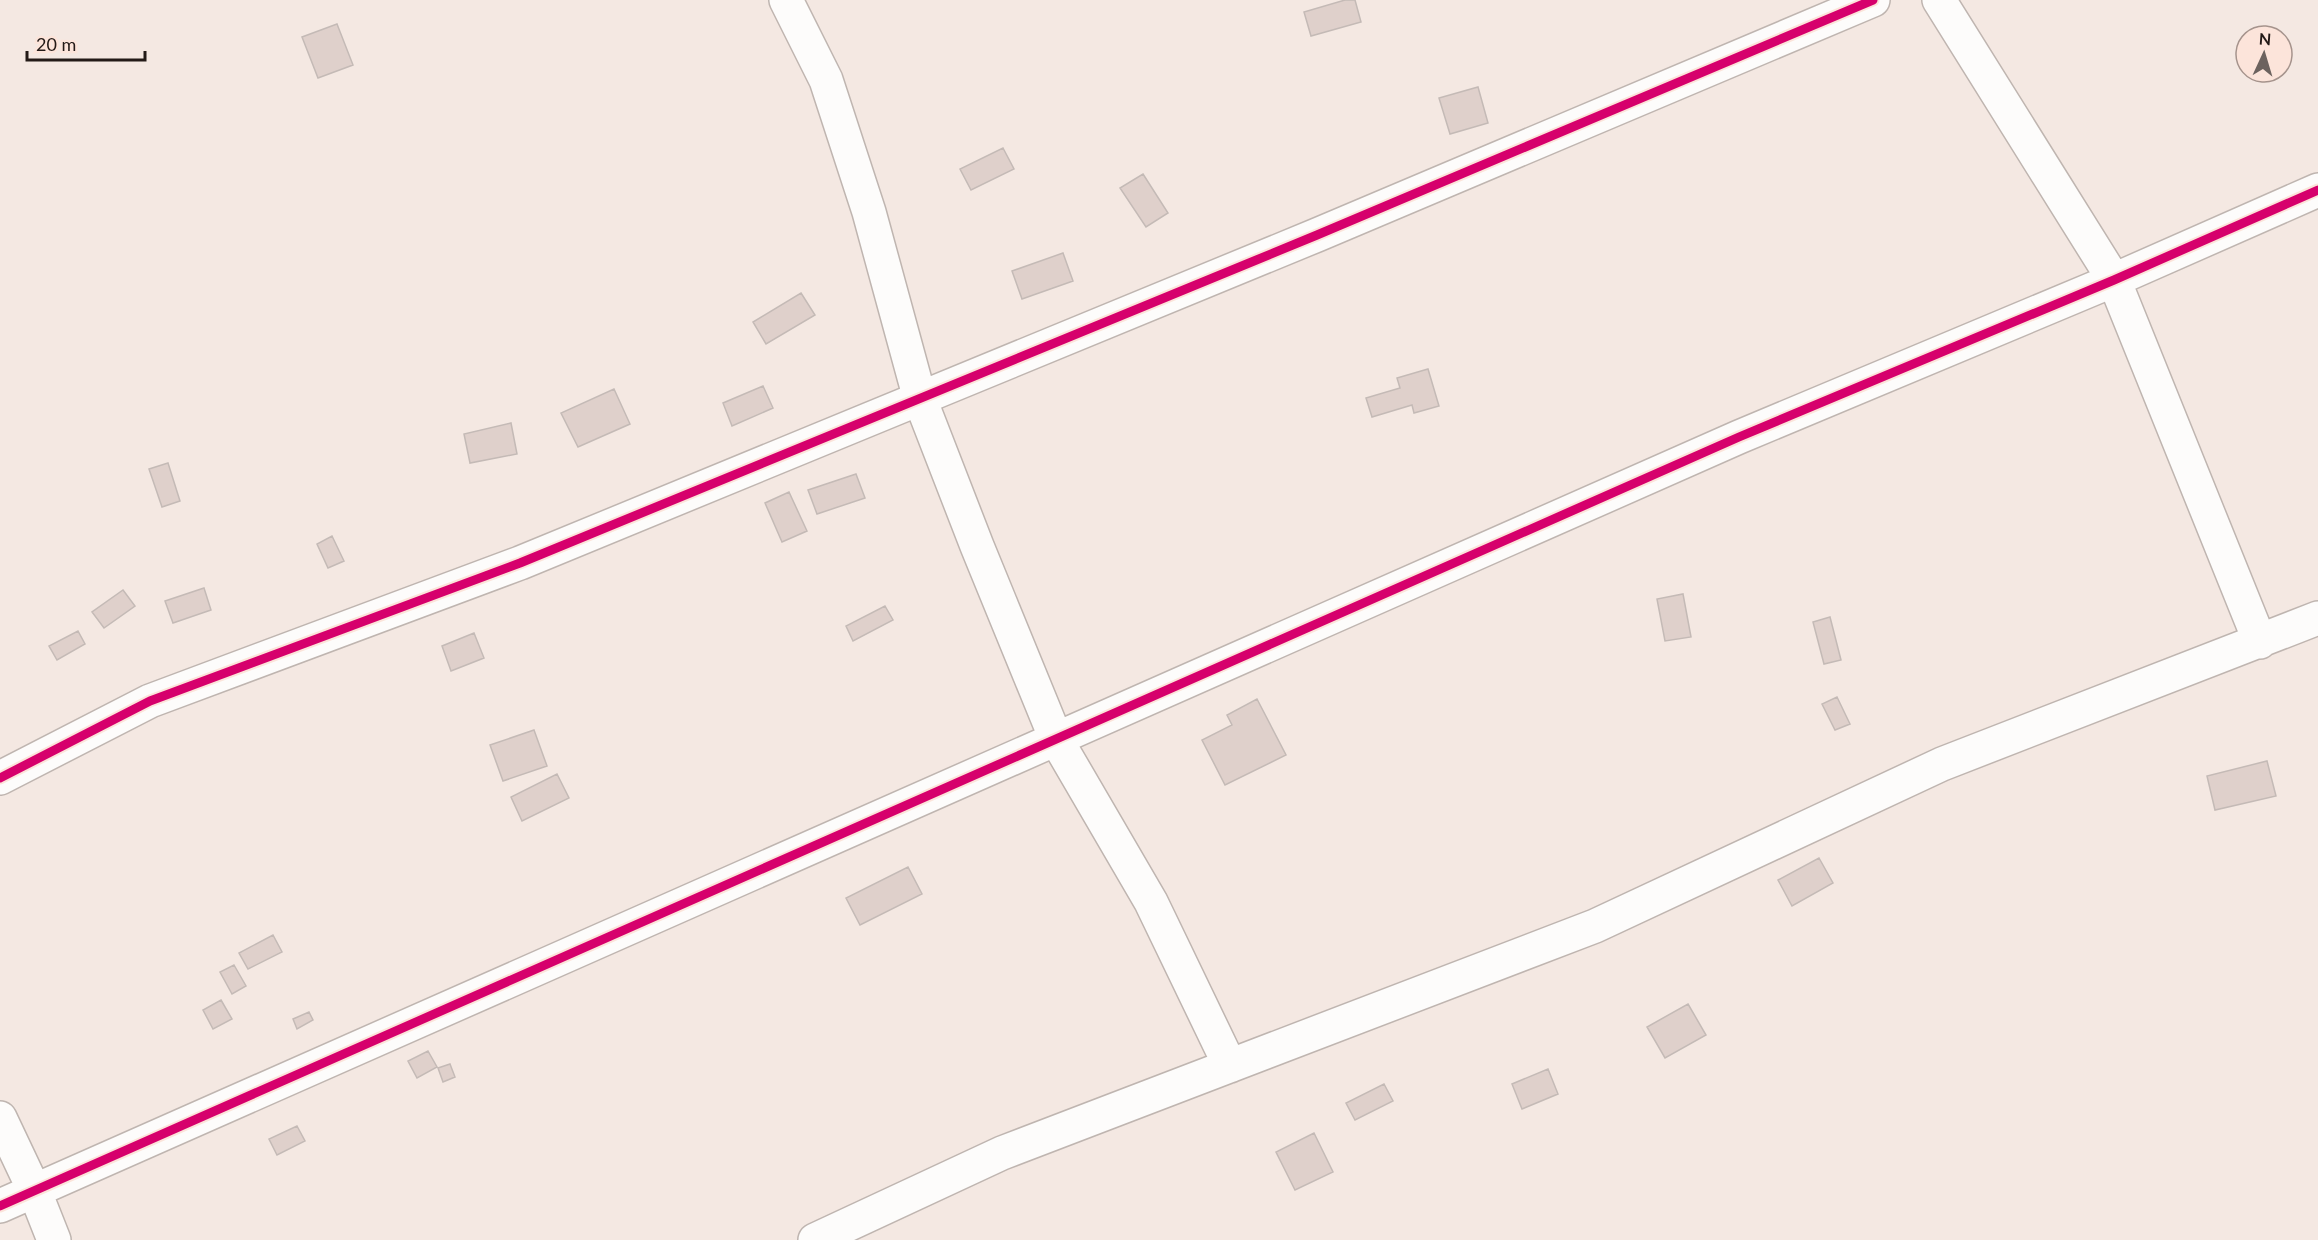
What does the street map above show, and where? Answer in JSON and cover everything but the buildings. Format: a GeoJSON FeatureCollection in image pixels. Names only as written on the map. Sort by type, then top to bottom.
{"type":"FeatureCollection","features":[{"type":"Feature","properties":{"kind":"street"},"geometry":{"type":"LineString","coordinates":[[786,0],[826,80],[869,212],[920,399],[1056,739],[1151,902],[1230,1065]]}},
{"type":"Feature","properties":{"kind":"street"},"geometry":{"type":"LineString","coordinates":[[0,778],[150,701],[520,563],[1317,235],[1873,0]]}},
{"type":"Feature","properties":{"kind":"street"},"geometry":{"type":"LineString","coordinates":[[1939,0],[2114,280],[2260,642]]}},
{"type":"Feature","properties":{"kind":"street"},"geometry":{"type":"LineString","coordinates":[[0,1206],[1739,437],[2114,280],[2318,190]]}},
{"type":"Feature","properties":{"kind":"street"},"geometry":{"type":"LineString","coordinates":[[815,1240],[1002,1153],[1595,926],[1942,764],[2318,618]]}},
{"type":"Feature","properties":{"kind":"street"},"geometry":{"type":"LineString","coordinates":[[0,1118],[35,1192],[54,1240]]}},
{"type":"Feature","properties":{"kind":"cycle path"},"geometry":{"type":"LineString","coordinates":[[0,778],[150,701],[520,563],[1317,235],[1873,0]]}},
{"type":"Feature","properties":{"kind":"cycle path"},"geometry":{"type":"LineString","coordinates":[[0,1206],[1739,437],[2114,280],[2318,190]]}}]}
